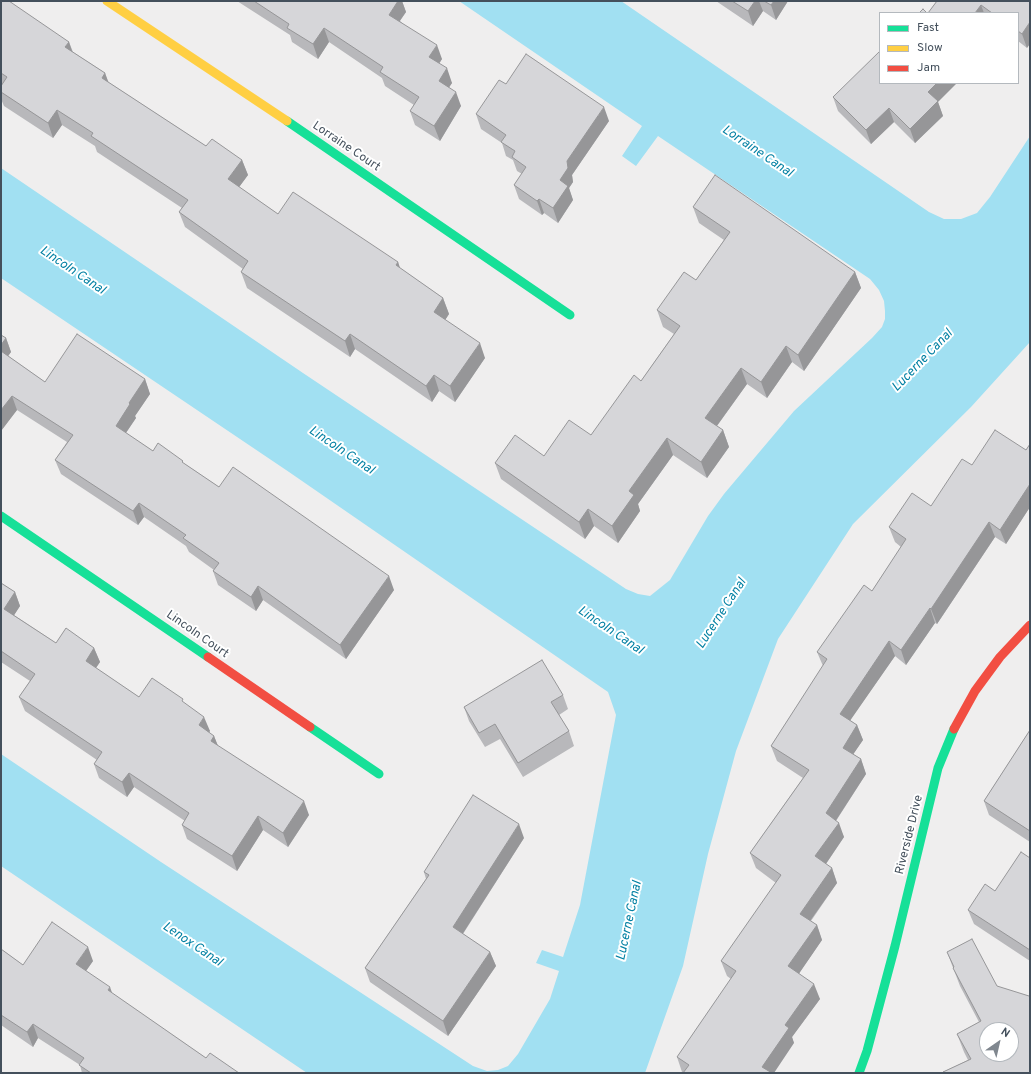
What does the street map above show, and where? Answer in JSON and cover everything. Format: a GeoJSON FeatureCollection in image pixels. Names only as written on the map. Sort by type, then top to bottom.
{"type":"FeatureCollection","features":[{"type":"Feature","properties":{"kind":"street","name":"Lorraine Court"},"geometry":{"type":"LineString","coordinates":[[107,1],[570,315]]}},
{"type":"Feature","properties":{"kind":"street","name":"Lincoln Court"},"geometry":{"type":"LineString","coordinates":[[1,516],[379,774]]}},
{"type":"Feature","properties":{"kind":"street","name":"Riverside Drive"},"geometry":{"type":"LineString","coordinates":[[859,1073],[867,1051],[895,946],[938,768],[954,728],[975,691],[1000,657],[1030,625]]}},
{"type":"Feature","properties":{"kind":"water"},"geometry":{"type":"Polygon","coordinates":[[[459,1],[621,1],[929,212],[944,219],[961,219],[977,213],[990,197],[1030,136],[1030,342],[971,407],[853,524],[778,639],[736,751],[708,854],[683,966],[645,1073],[307,1073],[1,866],[1,754],[161,862],[473,1066],[487,1071],[498,1070],[508,1066],[518,1054],[550,999],[559,971],[536,963],[542,950],[563,957],[580,905],[616,715],[608,692],[289,472],[1,278],[1,168],[303,373],[626,589],[638,594],[650,596],[670,580],[708,516],[724,494],[794,411],[882,327],[885,319],[884,301],[879,290],[870,279],[658,136],[636,166],[622,156],[642,126],[459,1]]]}},
{"type":"Feature","properties":{"kind":"building"},"geometry":{"type":"Polygon","coordinates":[[[1,1],[9,1],[69,42],[65,47],[105,73],[102,78],[206,146],[212,139],[242,160],[228,179],[278,214],[293,192],[398,262],[396,265],[443,298],[434,312],[480,343],[450,386],[434,375],[426,386],[350,334],[345,341],[241,272],[248,261],[179,212],[188,200],[91,136],[93,133],[57,110],[48,123],[1,92],[1,86],[7,77],[1,73],[1,1]]]}},
{"type":"Feature","properties":{"kind":"building"},"geometry":{"type":"Polygon","coordinates":[[[254,1],[398,1],[389,15],[437,45],[429,57],[447,68],[439,81],[456,92],[434,126],[410,111],[419,97],[380,72],[383,67],[324,28],[313,44],[287,28],[289,24],[254,1]]]}},
{"type":"Feature","properties":{"kind":"building"},"geometry":{"type":"Polygon","coordinates":[[[732,1],[755,1],[748,11],[732,1]]]}},
{"type":"Feature","properties":{"kind":"building"},"geometry":{"type":"Polygon","coordinates":[[[764,1],[774,1],[771,5],[764,1]]]}},
{"type":"Feature","properties":{"kind":"building"},"geometry":{"type":"Polygon","coordinates":[[[937,1],[1030,1],[1030,22],[1022,34],[1019,32],[1019,12],[991,12],[981,5],[976,12],[929,12],[937,1]]]}},
{"type":"Feature","properties":{"kind":"building"},"geometry":{"type":"Polygon","coordinates":[[[879,52],[879,84],[936,84],[928,92],[938,101],[910,129],[889,108],[866,130],[833,97],[879,52]]]}},
{"type":"Feature","properties":{"kind":"building"},"geometry":{"type":"Polygon","coordinates":[[[526,54],[604,107],[567,161],[568,168],[560,180],[568,186],[553,208],[539,199],[537,201],[514,185],[526,167],[512,157],[515,151],[501,142],[506,135],[476,114],[499,80],[506,84],[526,54]]]}},
{"type":"Feature","properties":{"kind":"building"},"geometry":{"type":"Polygon","coordinates":[[[715,175],[855,272],[798,355],[786,346],[761,382],[741,368],[705,418],[723,430],[701,462],[667,438],[629,491],[634,495],[612,526],[588,509],[579,522],[495,463],[515,435],[544,456],[569,420],[591,435],[634,375],[641,381],[680,326],[657,310],[684,272],[696,280],[730,232],[693,207],[715,175]]]}},
{"type":"Feature","properties":{"kind":"building"},"geometry":{"type":"Polygon","coordinates":[[[77,334],[145,379],[116,426],[153,451],[158,443],[183,461],[182,462],[219,487],[233,467],[389,576],[340,645],[258,586],[251,597],[213,571],[219,563],[183,538],[186,535],[139,503],[133,511],[55,460],[73,435],[12,396],[1,410],[1,351],[45,382],[77,334]]]}},
{"type":"Feature","properties":{"kind":"building"},"geometry":{"type":"Polygon","coordinates":[[[1,335],[6,338],[1,345],[1,335]]]}},
{"type":"Feature","properties":{"kind":"building"},"geometry":{"type":"Polygon","coordinates":[[[995,430],[1026,450],[1030,444],[1030,484],[1000,530],[989,522],[931,609],[930,608],[901,650],[889,641],[840,714],[857,725],[843,748],[861,759],[826,813],[839,823],[815,856],[832,868],[800,914],[817,925],[788,966],[814,984],[785,1025],[789,1028],[762,1067],[772,1073],[683,1073],[689,1065],[677,1057],[736,971],[721,961],[781,875],[750,853],[809,770],[771,746],[827,659],[817,652],[864,585],[872,591],[906,539],[889,527],[912,493],[931,506],[962,459],[972,465],[995,430]]]}},
{"type":"Feature","properties":{"kind":"building"},"geometry":{"type":"Polygon","coordinates":[[[1,583],[15,592],[4,609],[56,643],[66,628],[94,648],[86,661],[139,697],[152,678],[183,699],[182,701],[204,717],[199,725],[214,736],[211,741],[304,801],[283,833],[258,816],[232,856],[182,825],[189,813],[129,773],[122,782],[94,764],[102,752],[19,697],[35,674],[1,651],[1,583]]]}},
{"type":"Feature","properties":{"kind":"building"},"geometry":{"type":"Polygon","coordinates":[[[542,660],[563,695],[551,702],[569,731],[518,763],[495,724],[479,733],[464,707],[542,660]]]}},
{"type":"Feature","properties":{"kind":"building"},"geometry":{"type":"Polygon","coordinates":[[[1030,730],[1030,831],[984,801],[1030,730]]]}},
{"type":"Feature","properties":{"kind":"building"},"geometry":{"type":"Polygon","coordinates":[[[473,795],[519,824],[453,927],[490,952],[443,1021],[365,968],[429,875],[424,872],[473,795]]]}},
{"type":"Feature","properties":{"kind":"building"},"geometry":{"type":"Polygon","coordinates":[[[1021,852],[1030,858],[1030,950],[968,910],[985,884],[995,891],[1021,852]]]}},
{"type":"Feature","properties":{"kind":"building"},"geometry":{"type":"Polygon","coordinates":[[[52,922],[88,947],[76,964],[110,987],[108,990],[206,1058],[210,1053],[239,1073],[91,1073],[79,1065],[84,1058],[33,1024],[27,1032],[1,1015],[1,949],[23,965],[52,922]]]}},
{"type":"Feature","properties":{"kind":"building"},"geometry":{"type":"Polygon","coordinates":[[[972,939],[997,986],[1029,996],[1030,995],[1030,1073],[943,1072],[971,1059],[957,1034],[979,1022],[979,1062],[1019,1062],[1019,1022],[979,1022],[981,1021],[953,968],[954,967],[947,952],[972,939]]]}},
{"type":"Feature","properties":{"kind":"traffic: fast"},"geometry":{"type":"LineString","coordinates":[[287,121],[570,315]]}},
{"type":"Feature","properties":{"kind":"traffic: fast"},"geometry":{"type":"LineString","coordinates":[[1,516],[208,657]]}},
{"type":"Feature","properties":{"kind":"traffic: fast"},"geometry":{"type":"LineString","coordinates":[[310,727],[379,774]]}},
{"type":"Feature","properties":{"kind":"traffic: fast"},"geometry":{"type":"LineString","coordinates":[[859,1073],[867,1051],[895,946],[938,768],[954,729]]}},
{"type":"Feature","properties":{"kind":"traffic: slow"},"geometry":{"type":"LineString","coordinates":[[107,1],[287,121]]}},
{"type":"Feature","properties":{"kind":"traffic: jam"},"geometry":{"type":"LineString","coordinates":[[954,729],[975,691],[1000,657],[1030,625]]}},
{"type":"Feature","properties":{"kind":"traffic: jam"},"geometry":{"type":"LineString","coordinates":[[208,657],[310,727]]}},
{"type":"Feature","properties":{"kind":"water label","name":"Lorraine Canal"},"geometry":{"type":"Point","coordinates":[757,152]}},
{"type":"Feature","properties":{"kind":"water label","name":"Lincoln Canal"},"geometry":{"type":"Point","coordinates":[72,271]}},
{"type":"Feature","properties":{"kind":"water label","name":"Lucerne Canal"},"geometry":{"type":"Point","coordinates":[923,361]}},
{"type":"Feature","properties":{"kind":"water label","name":"Lincoln Canal"},"geometry":{"type":"Point","coordinates":[341,451]}},
{"type":"Feature","properties":{"kind":"water label","name":"Lucerne Canal"},"geometry":{"type":"Point","coordinates":[722,614]}},
{"type":"Feature","properties":{"kind":"water label","name":"Lincoln Canal"},"geometry":{"type":"Point","coordinates":[610,631]}},
{"type":"Feature","properties":{"kind":"water label","name":"Lucerne Canal"},"geometry":{"type":"Point","coordinates":[630,921]}},
{"type":"Feature","properties":{"kind":"water label","name":"Lenox Canal"},"geometry":{"type":"Point","coordinates":[192,945]}}]}
